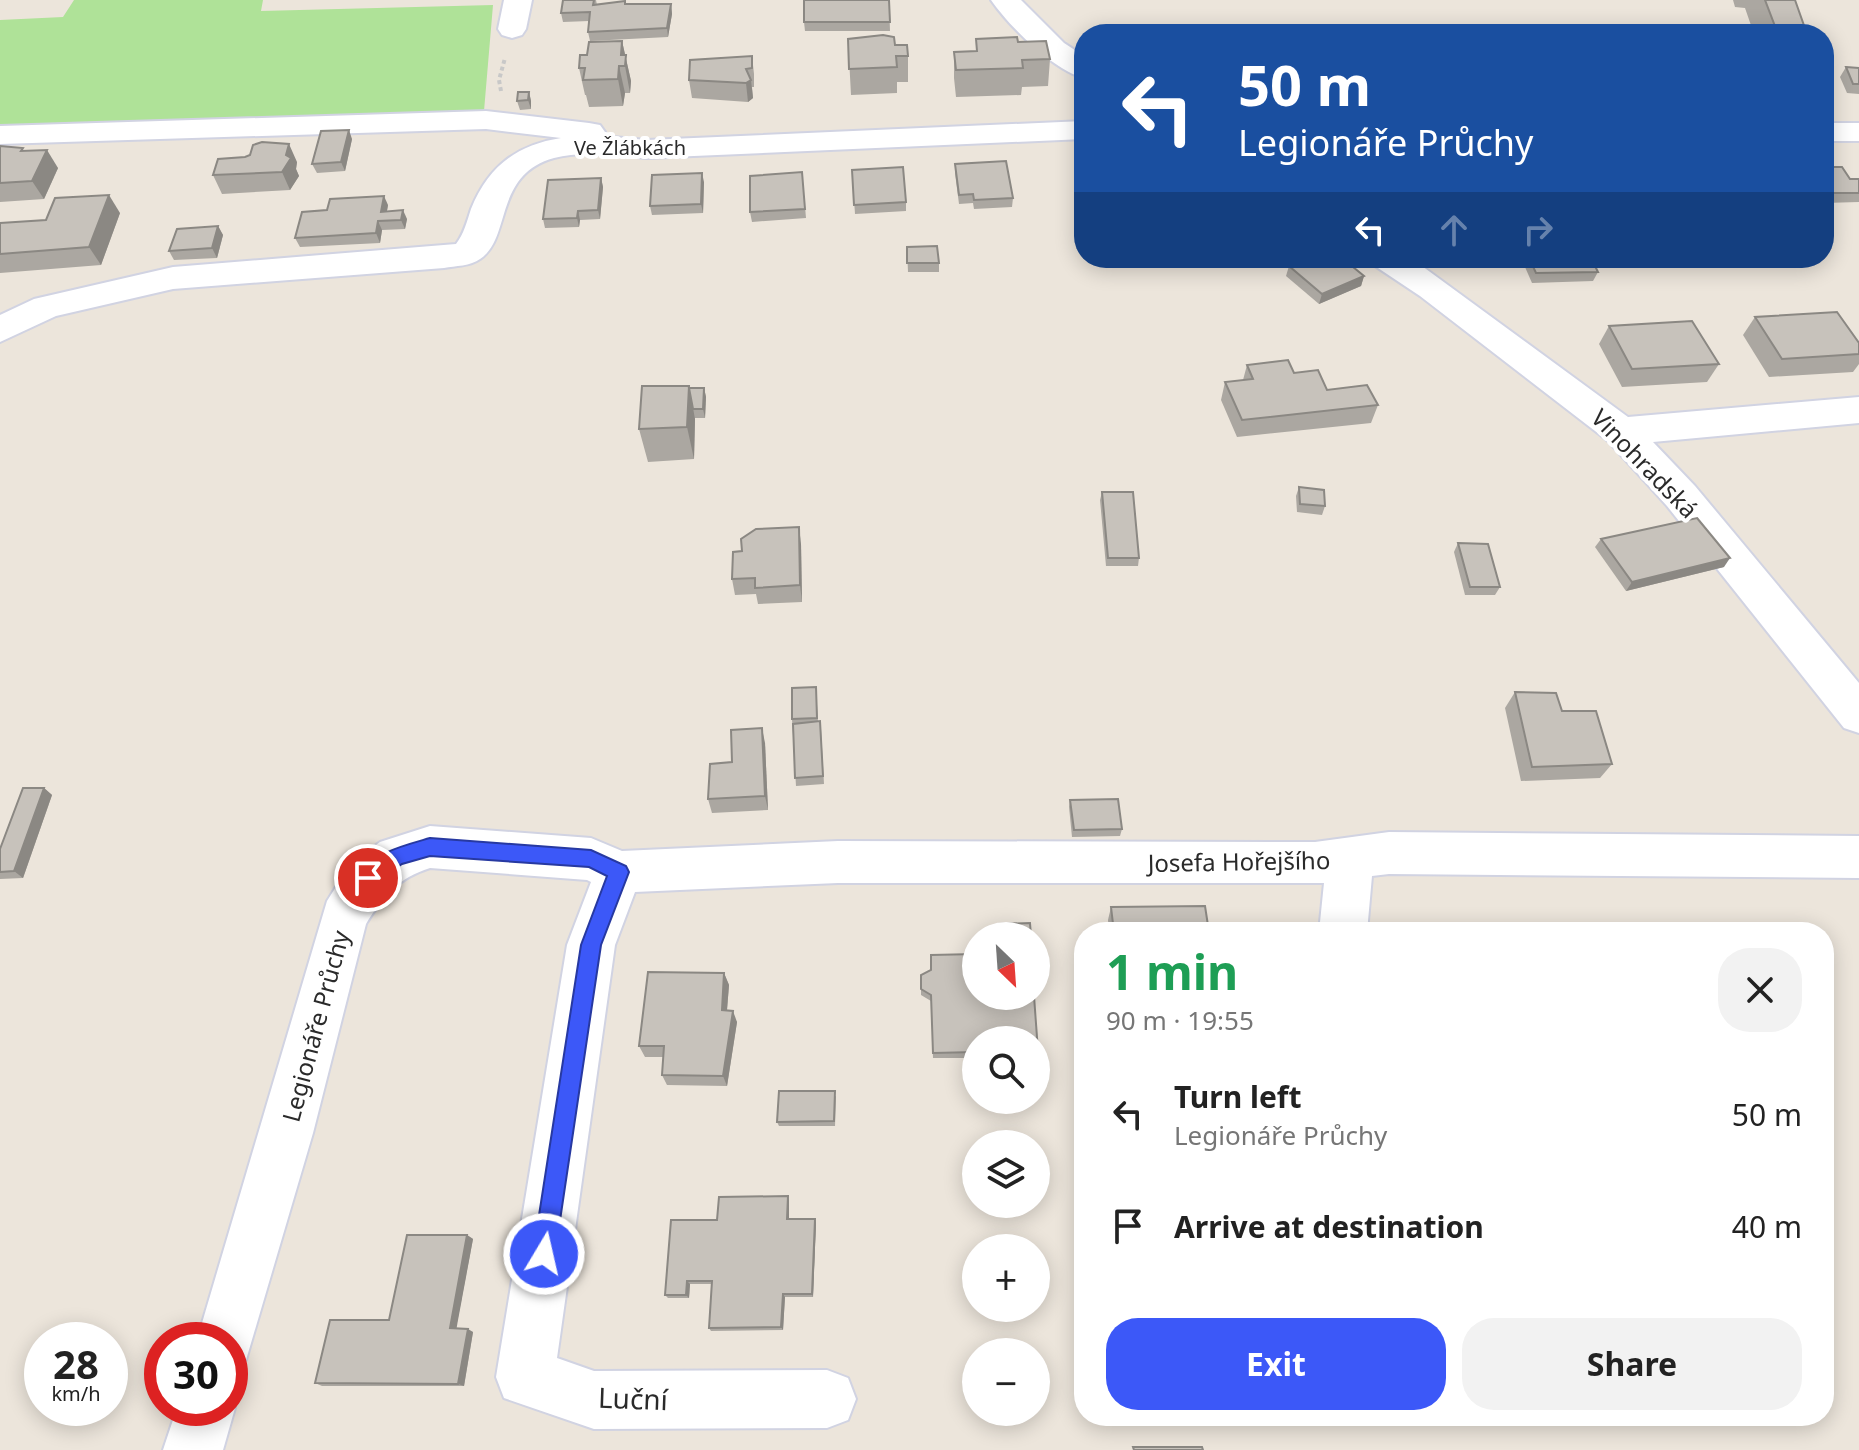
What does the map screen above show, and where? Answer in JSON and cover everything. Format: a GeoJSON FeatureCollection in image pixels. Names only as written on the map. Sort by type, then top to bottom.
{"type":"FeatureCollection","features":[{"type":"Feature","properties":{"kind":"street"},"geometry":{"type":"LineString","coordinates":[[512,29],[518,0]]}},
{"type":"Feature","properties":{"kind":"street"},"geometry":{"type":"LineString","coordinates":[[1005,0],[1054,49],[1074,62]]}},
{"type":"Feature","properties":{"kind":"street"},"geometry":{"type":"LineString","coordinates":[[0,135],[513,121],[595,133],[614,147]]}},
{"type":"Feature","properties":{"kind":"street","name":"Ve Žlábkách"},"geometry":{"type":"LineString","coordinates":[[0,330],[46,307],[173,278],[467,253],[475,245],[502,180],[516,164],[531,154],[553,149],[580,145],[647,149],[1074,130]]}},
{"type":"Feature","properties":{"kind":"street"},"geometry":{"type":"LineString","coordinates":[[1834,132],[1859,132]]}},
{"type":"Feature","properties":{"kind":"street","name":"Vinohradská"},"geometry":{"type":"LineString","coordinates":[[1402,268],[1445,297],[1621,431],[1681,496],[1859,715]]}},
{"type":"Feature","properties":{"kind":"street"},"geometry":{"type":"LineString","coordinates":[[1621,431],[1859,410]]}},
{"type":"Feature","properties":{"kind":"street","name":"Legionáře Průchy"},"geometry":{"type":"LineString","coordinates":[[231,1322],[287,1133],[344,917],[368,878],[397,857],[430,847],[591,859],[619,872]]}},
{"type":"Feature","properties":{"kind":"street","name":"Josefa Hořejšího"},"geometry":{"type":"LineString","coordinates":[[619,872],[838,862],[1315,863],[1389,853],[1859,857]]}},
{"type":"Feature","properties":{"kind":"street"},"geometry":{"type":"LineString","coordinates":[[1344,922],[1350,859]]}},
{"type":"Feature","properties":{"kind":"street","name":"Luční"},"geometry":{"type":"LineString","coordinates":[[619,872],[591,945],[525,1377],[594,1400],[827,1399]]}},
{"type":"Feature","properties":{"kind":"street"},"geometry":{"type":"LineString","coordinates":[[193,1450],[200,1426]]}},
{"type":"Feature","properties":{"kind":"path"},"geometry":{"type":"LineString","coordinates":[[512,29],[505,36],[507,50],[499,80],[513,121]]}},
{"type":"Feature","properties":{"kind":"green space"},"geometry":{"type":"Polygon","coordinates":[[[74,0],[263,0],[261,11],[493,5],[484,111],[0,130],[0,20],[63,17],[74,0]]]}},
{"type":"Feature","properties":{"kind":"building"},"geometry":{"type":"Polygon","coordinates":[[[563,0],[594,0],[593,5],[625,1],[625,4],[671,4],[667,28],[588,32],[590,12],[561,13],[563,0]]]}},
{"type":"Feature","properties":{"kind":"building"},"geometry":{"type":"Polygon","coordinates":[[[804,0],[889,0],[890,22],[804,22],[804,0]]]}},
{"type":"Feature","properties":{"kind":"building"},"geometry":{"type":"Polygon","coordinates":[[[1765,0],[1795,0],[1803,24],[1774,24],[1765,0]]]}},
{"type":"Feature","properties":{"kind":"building"},"geometry":{"type":"Polygon","coordinates":[[[883,35],[894,37],[895,45],[907,45],[908,56],[896,56],[897,67],[849,69],[848,39],[883,35]]]}},
{"type":"Feature","properties":{"kind":"building"},"geometry":{"type":"Polygon","coordinates":[[[1017,37],[1018,42],[1046,41],[1050,59],[1022,60],[1023,68],[956,70],[954,52],[977,51],[976,39],[1017,37]]]}},
{"type":"Feature","properties":{"kind":"building"},"geometry":{"type":"Polygon","coordinates":[[[622,41],[621,55],[626,55],[625,66],[619,66],[618,79],[583,80],[585,68],[579,68],[580,55],[587,55],[589,42],[622,41]]]}},
{"type":"Feature","properties":{"kind":"building"},"geometry":{"type":"Polygon","coordinates":[[[752,56],[752,68],[746,69],[751,80],[746,83],[689,80],[690,60],[752,56]]]}},
{"type":"Feature","properties":{"kind":"building"},"geometry":{"type":"Polygon","coordinates":[[[1846,67],[1859,68],[1859,84],[1853,84],[1846,67]]]}},
{"type":"Feature","properties":{"kind":"building"},"geometry":{"type":"Polygon","coordinates":[[[518,92],[529,92],[528,100],[517,101],[518,92]]]}},
{"type":"Feature","properties":{"kind":"building"},"geometry":{"type":"Polygon","coordinates":[[[349,130],[341,162],[312,164],[321,131],[349,130]]]}},
{"type":"Feature","properties":{"kind":"building"},"geometry":{"type":"Polygon","coordinates":[[[262,142],[289,144],[286,155],[291,158],[282,172],[213,175],[218,159],[245,157],[250,155],[253,145],[262,142]]]}},
{"type":"Feature","properties":{"kind":"building"},"geometry":{"type":"Polygon","coordinates":[[[0,146],[23,148],[21,151],[47,150],[32,181],[0,183],[0,146]]]}},
{"type":"Feature","properties":{"kind":"building"},"geometry":{"type":"Polygon","coordinates":[[[1006,161],[1013,198],[974,200],[973,194],[959,195],[955,164],[1006,161]]]}},
{"type":"Feature","properties":{"kind":"building"},"geometry":{"type":"Polygon","coordinates":[[[903,167],[906,202],[854,205],[852,170],[903,167]]]}},
{"type":"Feature","properties":{"kind":"building"},"geometry":{"type":"Polygon","coordinates":[[[1834,167],[1842,167],[1850,179],[1859,179],[1859,193],[1834,193],[1834,167]]]}},
{"type":"Feature","properties":{"kind":"building"},"geometry":{"type":"Polygon","coordinates":[[[802,172],[805,209],[750,212],[750,176],[802,172]]]}},
{"type":"Feature","properties":{"kind":"building"},"geometry":{"type":"Polygon","coordinates":[[[702,173],[701,204],[650,206],[652,175],[702,173]]]}},
{"type":"Feature","properties":{"kind":"building"},"geometry":{"type":"Polygon","coordinates":[[[601,178],[598,210],[578,211],[577,218],[543,219],[548,180],[601,178]]]}},
{"type":"Feature","properties":{"kind":"building"},"geometry":{"type":"Polygon","coordinates":[[[109,195],[89,247],[0,254],[0,223],[46,220],[55,198],[109,195]]]}},
{"type":"Feature","properties":{"kind":"building"},"geometry":{"type":"Polygon","coordinates":[[[384,196],[381,212],[403,210],[401,220],[378,221],[376,233],[295,238],[302,212],[327,210],[330,199],[384,196]]]}},
{"type":"Feature","properties":{"kind":"building"},"geometry":{"type":"Polygon","coordinates":[[[218,226],[212,248],[169,251],[177,229],[218,226]]]}},
{"type":"Feature","properties":{"kind":"building"},"geometry":{"type":"Polygon","coordinates":[[[937,246],[939,263],[907,263],[907,247],[937,246]]]}},
{"type":"Feature","properties":{"kind":"building"},"geometry":{"type":"Polygon","coordinates":[[[1291,268],[1354,268],[1364,276],[1322,294],[1291,268]]]}},
{"type":"Feature","properties":{"kind":"building"},"geometry":{"type":"Polygon","coordinates":[[[1534,268],[1596,268],[1598,272],[1536,273],[1534,268]]]}},
{"type":"Feature","properties":{"kind":"building"},"geometry":{"type":"Polygon","coordinates":[[[1837,312],[1859,343],[1859,354],[1782,359],[1755,317],[1837,312]]]}},
{"type":"Feature","properties":{"kind":"building"},"geometry":{"type":"Polygon","coordinates":[[[1692,321],[1719,364],[1632,369],[1609,326],[1692,321]]]}},
{"type":"Feature","properties":{"kind":"building"},"geometry":{"type":"Polygon","coordinates":[[[1288,360],[1294,373],[1318,370],[1327,390],[1367,385],[1378,405],[1242,420],[1225,382],[1253,379],[1247,365],[1288,360]]]}},
{"type":"Feature","properties":{"kind":"building"},"geometry":{"type":"Polygon","coordinates":[[[642,386],[689,386],[687,427],[639,429],[642,386]]]}},
{"type":"Feature","properties":{"kind":"building"},"geometry":{"type":"Polygon","coordinates":[[[689,388],[704,388],[703,409],[693,409],[689,388]]]}},
{"type":"Feature","properties":{"kind":"building"},"geometry":{"type":"Polygon","coordinates":[[[1299,487],[1324,490],[1325,506],[1300,504],[1299,487]]]}},
{"type":"Feature","properties":{"kind":"building"},"geometry":{"type":"Polygon","coordinates":[[[1102,492],[1133,492],[1139,558],[1108,558],[1102,492]]]}},
{"type":"Feature","properties":{"kind":"building"},"geometry":{"type":"Polygon","coordinates":[[[1697,518],[1730,558],[1632,582],[1601,539],[1697,518]]]}},
{"type":"Feature","properties":{"kind":"building"},"geometry":{"type":"Polygon","coordinates":[[[799,527],[800,585],[755,588],[755,578],[732,579],[733,552],[742,551],[741,539],[756,529],[799,527]]]}},
{"type":"Feature","properties":{"kind":"building"},"geometry":{"type":"Polygon","coordinates":[[[1458,543],[1488,544],[1500,587],[1470,587],[1458,543]]]}},
{"type":"Feature","properties":{"kind":"building"},"geometry":{"type":"Polygon","coordinates":[[[816,687],[817,718],[792,719],[792,688],[816,687]]]}},
{"type":"Feature","properties":{"kind":"building"},"geometry":{"type":"Polygon","coordinates":[[[1515,692],[1556,693],[1562,711],[1596,711],[1612,764],[1532,767],[1515,692]]]}},
{"type":"Feature","properties":{"kind":"building"},"geometry":{"type":"Polygon","coordinates":[[[820,721],[823,776],[795,778],[793,724],[820,721]]]}},
{"type":"Feature","properties":{"kind":"building"},"geometry":{"type":"Polygon","coordinates":[[[762,728],[765,796],[708,799],[710,764],[732,762],[731,730],[762,728]]]}},
{"type":"Feature","properties":{"kind":"building"},"geometry":{"type":"Polygon","coordinates":[[[23,788],[44,788],[14,871],[0,872],[0,849],[23,788]]]}},
{"type":"Feature","properties":{"kind":"building"},"geometry":{"type":"Polygon","coordinates":[[[1118,799],[1122,829],[1074,830],[1070,800],[1118,799]]]}},
{"type":"Feature","properties":{"kind":"building"},"geometry":{"type":"Polygon","coordinates":[[[1205,906],[1207,922],[1113,922],[1111,907],[1205,906]]]}},
{"type":"Feature","properties":{"kind":"building"},"geometry":{"type":"Polygon","coordinates":[[[962,954],[962,1010],[1035,1010],[1036,1026],[962,1026],[962,1052],[933,1053],[931,995],[921,989],[921,975],[931,970],[931,955],[962,954]]]}},
{"type":"Feature","properties":{"kind":"building"},"geometry":{"type":"Polygon","coordinates":[[[648,972],[724,973],[722,1010],[733,1011],[723,1076],[662,1075],[664,1046],[639,1046],[648,972]]]}},
{"type":"Feature","properties":{"kind":"building"},"geometry":{"type":"Polygon","coordinates":[[[779,1091],[835,1091],[834,1121],[777,1122],[779,1091]]]}},
{"type":"Feature","properties":{"kind":"building"},"geometry":{"type":"Polygon","coordinates":[[[788,1196],[787,1219],[815,1219],[812,1294],[783,1294],[781,1327],[709,1328],[712,1281],[687,1281],[686,1295],[665,1295],[671,1220],[717,1220],[719,1197],[788,1196]]]}},
{"type":"Feature","properties":{"kind":"building"},"geometry":{"type":"Polygon","coordinates":[[[407,1235],[467,1235],[450,1328],[468,1329],[458,1384],[315,1383],[330,1320],[389,1320],[407,1235]]]}},
{"type":"Feature","properties":{"kind":"building"},"geometry":{"type":"Polygon","coordinates":[[[1133,1447],[1202,1447],[1203,1450],[1134,1450],[1133,1447]]]}},
{"type":"Feature","properties":{"kind":"route"},"geometry":{"type":"LineString","coordinates":[[368,878],[397,857],[430,847],[591,859],[619,872],[591,945],[544,1254]]}}]}
